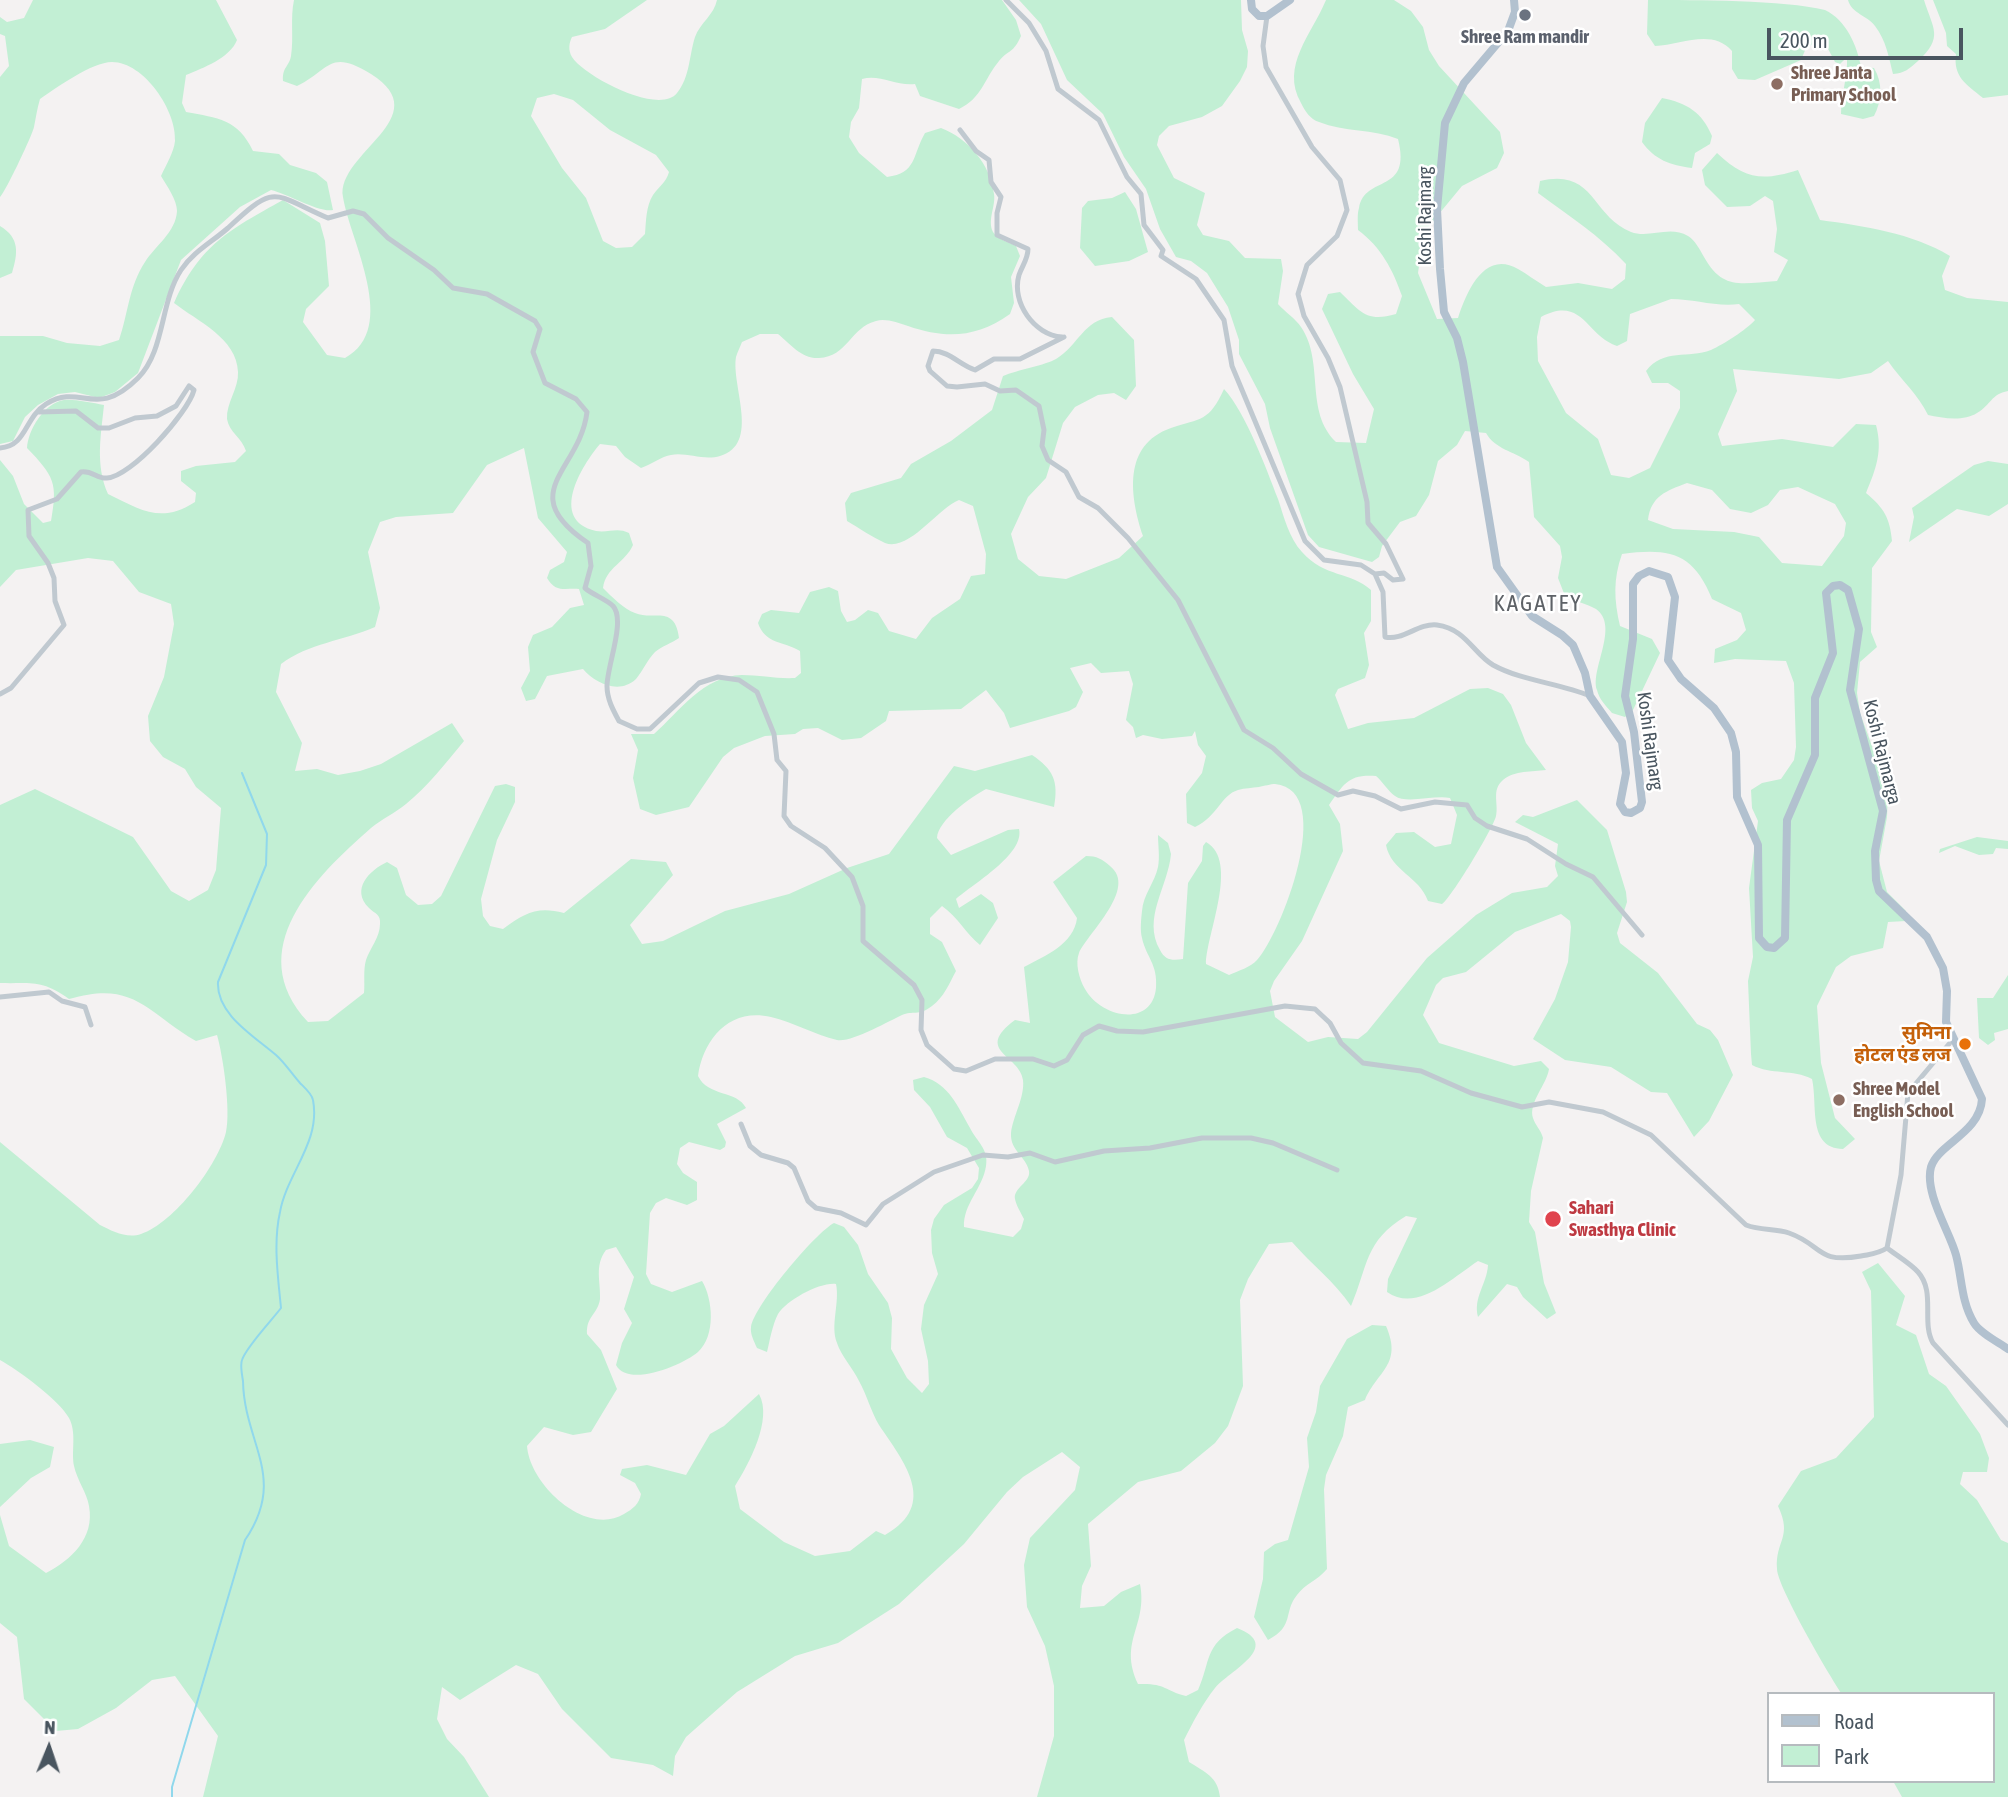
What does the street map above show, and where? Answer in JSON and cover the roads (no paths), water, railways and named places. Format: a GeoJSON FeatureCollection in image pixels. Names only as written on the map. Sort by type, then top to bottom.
{"type":"FeatureCollection","features":[{"type":"Feature","properties":{"kind":"main road"},"geometry":{"type":"LineString","coordinates":[[1251,0],[1255,13],[1267,16],[1290,0]]}},
{"type":"Feature","properties":{"kind":"main road","name":"Koshi Rajmarg"},"geometry":{"type":"LineString","coordinates":[[1514,0],[1515,12],[1508,31],[1464,83],[1445,123],[1437,209],[1444,313],[1457,338],[1463,362],[1497,567],[1532,616],[1573,645],[1585,673],[1590,696],[1622,742],[1626,773],[1620,804],[1625,812],[1636,812],[1643,802],[1634,732],[1625,696],[1633,639],[1633,584],[1639,576],[1649,571],[1665,574],[1675,597],[1668,660],[1681,679],[1714,708],[1731,733],[1736,752],[1737,797],[1758,845],[1759,938],[1767,947],[1774,948],[1785,938],[1789,811],[1815,755],[1815,698],[1833,653],[1826,606]]}},
{"type":"Feature","properties":{"kind":"main road","name":"Koshi Rajmarga"},"geometry":{"type":"LineString","coordinates":[[1826,606],[1829,588],[1840,585],[1848,590],[1855,608],[1858,641],[1850,691],[1883,811],[1875,851],[1879,891],[1916,925],[1933,948],[1943,968],[1947,990],[1946,1022],[1980,1094],[1981,1107],[1957,1140],[1935,1160],[1931,1179],[1946,1234],[1956,1253],[1961,1288],[1974,1324],[2008,1349]]}},
{"type":"Feature","properties":{"kind":"street"},"geometry":{"type":"LineString","coordinates":[[1006,0],[1029,23],[1046,51],[1058,89],[1099,120],[1127,177],[1141,194],[1144,225],[1163,250],[1161,256],[1196,279],[1224,320],[1232,366],[1305,541],[1324,560],[1361,565],[1375,574],[1382,592],[1385,637],[1392,638],[1427,625],[1438,625],[1472,642],[1490,663],[1590,696]]}},
{"type":"Feature","properties":{"kind":"street"},"geometry":{"type":"LineString","coordinates":[[1267,16],[1263,46],[1266,67],[1312,147],[1334,170],[1343,190],[1347,210],[1342,225],[1326,250],[1307,265],[1297,294],[1304,316],[1328,358],[1342,395],[1367,502],[1368,523],[1386,544],[1403,579],[1393,580],[1384,573],[1375,574]]}},
{"type":"Feature","properties":{"kind":"street"},"geometry":{"type":"LineString","coordinates":[[960,130],[976,151],[989,160],[991,181],[1001,197],[997,213],[998,235],[1028,249],[1028,256],[1018,278],[1022,309],[1045,334],[1064,337],[1020,359],[994,359],[975,370],[960,365],[949,355],[933,351],[928,366],[930,371],[947,386],[985,384],[1000,391],[1016,390],[1039,406],[1044,430],[1042,446],[1048,460],[1066,472],[1079,497],[1098,508],[1128,538],[1178,600],[1244,730],[1273,748],[1301,774],[1338,795],[1353,791],[1375,796],[1401,809],[1435,802],[1467,805],[1475,818],[1487,826],[1527,839],[1566,864],[1593,877],[1642,935]]}},
{"type":"Feature","properties":{"kind":"street"},"geometry":{"type":"LineString","coordinates":[[0,449],[13,447],[22,440],[27,424],[36,412],[62,397],[101,401],[112,399],[137,379],[145,370],[181,271],[239,214],[272,195],[282,195],[328,218],[353,211],[365,214],[388,239],[434,270],[453,288],[487,294],[535,321],[540,329],[533,352],[545,383],[576,398],[587,412],[582,439],[564,464],[554,488],[552,504],[558,520],[587,543],[591,566],[585,588],[612,605],[616,613],[617,633],[609,661],[607,688],[610,704],[619,721],[637,729],[650,729],[699,683],[718,677],[739,680],[757,692],[774,734],[778,760],[786,771],[784,816],[791,825],[825,848],[852,877],[863,906],[863,942],[914,985],[922,999],[921,1030],[927,1045],[954,1069],[966,1071],[995,1059],[1032,1059],[1054,1066],[1067,1060],[1083,1035],[1099,1026],[1117,1031],[1143,1032],[1237,1014],[1302,1006],[1315,1009],[1330,1023],[1341,1043],[1363,1063],[1421,1071],[1471,1093],[1522,1107],[1549,1102],[1603,1112],[1651,1135],[1746,1225],[1761,1231],[1793,1234],[1820,1254],[1839,1260],[1879,1253],[1887,1248],[1900,1175],[1908,1093],[1954,1038]]}},
{"type":"Feature","properties":{"kind":"street"},"geometry":{"type":"LineString","coordinates":[[0,694],[11,688],[64,625],[55,601],[54,578],[29,536],[28,510],[57,499],[81,472],[92,472],[105,479],[115,476],[154,447],[180,418],[194,390],[191,386],[187,388],[176,406],[157,416],[135,418],[109,428],[98,428],[76,411],[36,412]]}},
{"type":"Feature","properties":{"kind":"street"},"geometry":{"type":"LineString","coordinates":[[0,997],[48,992],[62,1001],[82,1005],[89,1013],[92,1025]]}},
{"type":"Feature","properties":{"kind":"street"},"geometry":{"type":"LineString","coordinates":[[741,1124],[750,1146],[761,1155],[788,1163],[794,1168],[808,1201],[816,1208],[841,1213],[866,1225],[883,1204],[934,1172],[984,1156],[1008,1157],[1030,1153],[1055,1162],[1104,1151],[1150,1148],[1202,1138],[1251,1138],[1273,1143],[1336,1170]]}},
{"type":"Feature","properties":{"kind":"street"},"geometry":{"type":"LineString","coordinates":[[1887,1248],[1918,1272],[1925,1284],[1927,1333],[1933,1343],[2008,1425]]}},
{"type":"Feature","properties":{"kind":"waterway"},"geometry":{"type":"LineString","coordinates":[[172,1797],[172,1787],[245,1540],[257,1518],[263,1497],[264,1479],[245,1403],[241,1362],[281,1308],[277,1260],[280,1212],[289,1184],[308,1144],[314,1115],[310,1093],[279,1058],[238,1023],[223,1004],[219,994],[218,982],[266,865],[267,834],[242,773]]}},
{"type":"Feature","properties":{"kind":"place","name":"Shree Ram mandir"},"geometry":{"type":"Point","coordinates":[1525,15]}},
{"type":"Feature","properties":{"kind":"place","name":"Shree Janta Primary School"},"geometry":{"type":"Point","coordinates":[1777,84]}},
{"type":"Feature","properties":{"kind":"place","name":"सुमिना होटल एंड लज"},"geometry":{"type":"Point","coordinates":[1965,1044]}},
{"type":"Feature","properties":{"kind":"place","name":"Shree Model English School"},"geometry":{"type":"Point","coordinates":[1839,1100]}},
{"type":"Feature","properties":{"kind":"place","name":"Sahari Swasthya Clinic"},"geometry":{"type":"Point","coordinates":[1553,1219]}},
{"type":"Feature","properties":{"kind":"district","name":"KAGATEY"},"geometry":{"type":"Point","coordinates":[1538,604]}}]}
